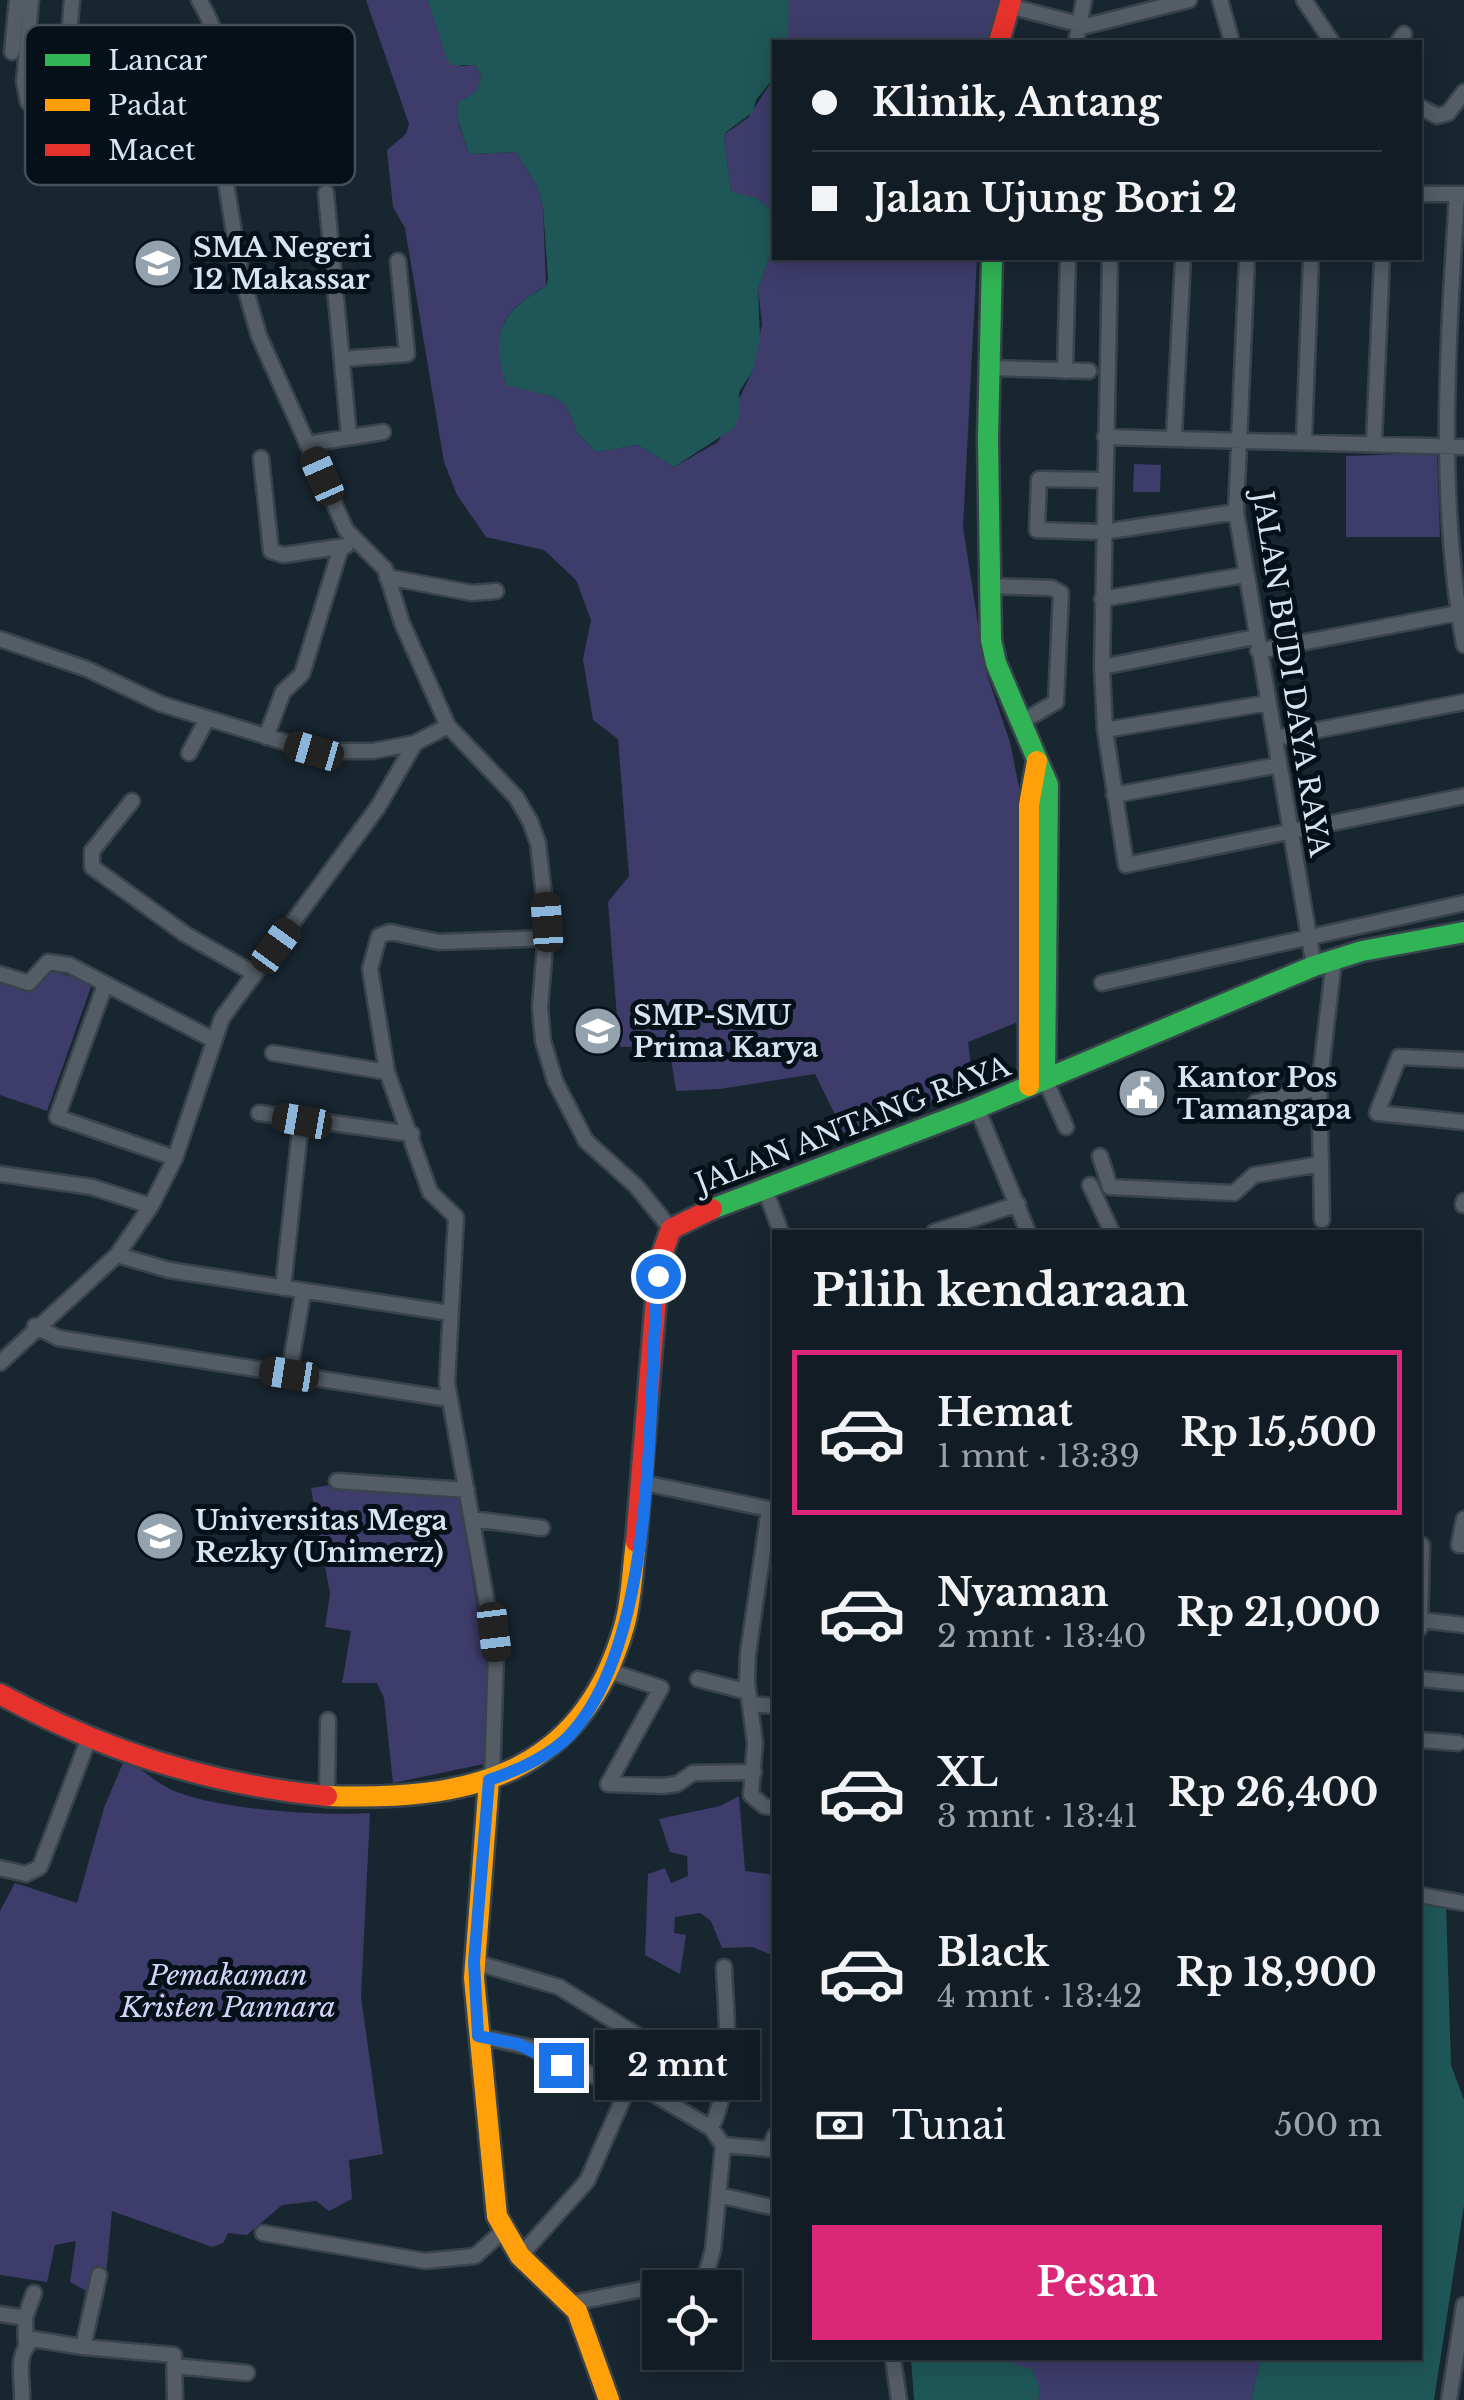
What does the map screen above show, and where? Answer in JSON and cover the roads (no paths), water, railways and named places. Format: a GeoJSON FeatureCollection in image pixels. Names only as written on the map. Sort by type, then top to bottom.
{"type":"FeatureCollection","features":[{"type":"Feature","properties":{"kind":"main road"},"geometry":{"type":"LineString","coordinates":[[1001,40],[1010,3]]}},
{"type":"Feature","properties":{"kind":"main road"},"geometry":{"type":"LineString","coordinates":[[992,260],[989,586],[996,663],[1048,784],[1037,1083]]}},
{"type":"Feature","properties":{"kind":"main road","name":"JALAN ANTANG RAYA"},"geometry":{"type":"LineString","coordinates":[[672,1229],[764,1188],[977,1108],[1324,963],[1464,932]]}},
{"type":"Feature","properties":{"kind":"main road"},"geometry":{"type":"LineString","coordinates":[[0,1694],[48,1722],[214,1778],[326,1796],[386,1798],[490,1780],[566,1738],[609,1671],[624,1624],[644,1483],[660,1262],[672,1229]]}},
{"type":"Feature","properties":{"kind":"main road"},"geometry":{"type":"LineString","coordinates":[[490,1780],[474,1962],[494,2200],[504,2230],[520,2256],[572,2303],[609,2400]]}},
{"type":"Feature","properties":{"kind":"street"},"geometry":{"type":"LineString","coordinates":[[17,0],[13,52],[25,95]]}},
{"type":"Feature","properties":{"kind":"street"},"geometry":{"type":"LineString","coordinates":[[13,52],[31,0]]}},
{"type":"Feature","properties":{"kind":"street"},"geometry":{"type":"LineString","coordinates":[[70,25],[72,0]]}},
{"type":"Feature","properties":{"kind":"street"},"geometry":{"type":"LineString","coordinates":[[199,0],[212,25]]}},
{"type":"Feature","properties":{"kind":"street"},"geometry":{"type":"LineString","coordinates":[[1076,40],[1084,0]]}},
{"type":"Feature","properties":{"kind":"street"},"geometry":{"type":"LineString","coordinates":[[1010,3],[1078,26],[1187,0]]}},
{"type":"Feature","properties":{"kind":"street"},"geometry":{"type":"LineString","coordinates":[[1220,0],[1231,40]]}},
{"type":"Feature","properties":{"kind":"street"},"geometry":{"type":"LineString","coordinates":[[1304,0],[1328,40]]}},
{"type":"Feature","properties":{"kind":"street"},"geometry":{"type":"LineString","coordinates":[[1422,107],[1436,116],[1448,113],[1464,92]]}},
{"type":"Feature","properties":{"kind":"street"},"geometry":{"type":"LineString","coordinates":[[228,185],[240,270],[253,318],[349,546],[302,674],[283,692],[266,738]]}},
{"type":"Feature","properties":{"kind":"street"},"geometry":{"type":"LineString","coordinates":[[326,193],[349,436]]}},
{"type":"Feature","properties":{"kind":"street"},"geometry":{"type":"LineString","coordinates":[[1422,194],[1460,194],[1446,446],[1457,540],[1458,613],[1464,645]]}},
{"type":"Feature","properties":{"kind":"street"},"geometry":{"type":"LineString","coordinates":[[342,359],[407,354],[398,260]]}},
{"type":"Feature","properties":{"kind":"street"},"geometry":{"type":"LineString","coordinates":[[1065,371],[1068,260]]}},
{"type":"Feature","properties":{"kind":"street"},"geometry":{"type":"LineString","coordinates":[[1110,260],[1102,668],[1105,730],[1126,864],[1464,796]]}},
{"type":"Feature","properties":{"kind":"street"},"geometry":{"type":"LineString","coordinates":[[1174,438],[1183,260]]}},
{"type":"Feature","properties":{"kind":"street","name":"JALAN BUDI DAYA RAYA"},"geometry":{"type":"LineString","coordinates":[[1248,260],[1236,438],[1236,512],[1308,938],[1324,963],[1319,1088],[1322,1220]]}},
{"type":"Feature","properties":{"kind":"street"},"geometry":{"type":"LineString","coordinates":[[1304,439],[1311,260]]}},
{"type":"Feature","properties":{"kind":"street"},"geometry":{"type":"LineString","coordinates":[[1374,441],[1382,260]]}},
{"type":"Feature","properties":{"kind":"street"},"geometry":{"type":"LineString","coordinates":[[990,368],[1088,371]]}},
{"type":"Feature","properties":{"kind":"street"},"geometry":{"type":"LineString","coordinates":[[307,444],[383,432]]}},
{"type":"Feature","properties":{"kind":"street"},"geometry":{"type":"LineString","coordinates":[[1105,436],[1374,441],[1464,447]]}},
{"type":"Feature","properties":{"kind":"street"},"geometry":{"type":"LineString","coordinates":[[261,458],[270,551],[282,554],[349,546],[380,561],[402,623],[448,726],[516,797],[530,821],[538,843],[547,938],[540,1008],[542,1041],[554,1081],[586,1141],[636,1186],[672,1229]]}},
{"type":"Feature","properties":{"kind":"street"},"geometry":{"type":"LineString","coordinates":[[1104,480],[1038,479],[1036,528],[1104,532],[1236,512]]}},
{"type":"Feature","properties":{"kind":"street"},"geometry":{"type":"LineString","coordinates":[[1102,599],[1245,574]]}},
{"type":"Feature","properties":{"kind":"street"},"geometry":{"type":"LineString","coordinates":[[387,577],[472,594],[496,591]]}},
{"type":"Feature","properties":{"kind":"street"},"geometry":{"type":"LineString","coordinates":[[989,586],[1052,588],[1061,594],[1056,702],[1023,721]]}},
{"type":"Feature","properties":{"kind":"street"},"geometry":{"type":"LineString","coordinates":[[1102,668],[1458,613]]}},
{"type":"Feature","properties":{"kind":"street"},"geometry":{"type":"LineString","coordinates":[[0,639],[87,669],[128,692],[266,738],[328,752],[415,743],[448,726]]}},
{"type":"Feature","properties":{"kind":"street"},"geometry":{"type":"LineString","coordinates":[[1276,738],[1464,702]]}},
{"type":"Feature","properties":{"kind":"street"},"geometry":{"type":"LineString","coordinates":[[1105,730],[1268,703]]}},
{"type":"Feature","properties":{"kind":"street"},"geometry":{"type":"LineString","coordinates":[[189,754],[207,718]]}},
{"type":"Feature","properties":{"kind":"street"},"geometry":{"type":"LineString","coordinates":[[0,1362],[117,1255],[151,1206],[176,1158],[222,1018],[378,807],[415,743]]}},
{"type":"Feature","properties":{"kind":"street"},"geometry":{"type":"LineString","coordinates":[[1114,794],[1280,765]]}},
{"type":"Feature","properties":{"kind":"street"},"geometry":{"type":"LineString","coordinates":[[132,801],[92,851],[92,868],[185,934],[255,974]]}},
{"type":"Feature","properties":{"kind":"street"},"geometry":{"type":"LineString","coordinates":[[1102,984],[1464,903]]}},
{"type":"Feature","properties":{"kind":"street"},"geometry":{"type":"LineString","coordinates":[[490,1780],[496,1654],[449,1398],[456,1217],[430,1192],[387,1072],[370,969],[379,936],[390,932],[439,942],[547,938]]}},
{"type":"Feature","properties":{"kind":"street"},"geometry":{"type":"LineString","coordinates":[[0,974],[33,983],[51,962],[214,1040]]}},
{"type":"Feature","properties":{"kind":"street"},"geometry":{"type":"LineString","coordinates":[[105,985],[57,1117],[176,1158]]}},
{"type":"Feature","properties":{"kind":"street"},"geometry":{"type":"LineString","coordinates":[[273,1053],[387,1072]]}},
{"type":"Feature","properties":{"kind":"street"},"geometry":{"type":"LineString","coordinates":[[1464,1060],[1400,1056],[1378,1113],[1464,1122]]}},
{"type":"Feature","properties":{"kind":"street"},"geometry":{"type":"LineString","coordinates":[[1037,1083],[1066,1128]]}},
{"type":"Feature","properties":{"kind":"street"},"geometry":{"type":"LineString","coordinates":[[1256,1102],[1319,1088]]}},
{"type":"Feature","properties":{"kind":"street"},"geometry":{"type":"LineString","coordinates":[[977,1108],[1027,1230]]}},
{"type":"Feature","properties":{"kind":"street"},"geometry":{"type":"LineString","coordinates":[[259,1113],[412,1134]]}},
{"type":"Feature","properties":{"kind":"street"},"geometry":{"type":"LineString","coordinates":[[283,1288],[302,1121]]}},
{"type":"Feature","properties":{"kind":"street"},"geometry":{"type":"LineString","coordinates":[[1100,1156],[1110,1187],[1150,1192],[1234,1193],[1242,1191],[1254,1175],[1321,1164]]}},
{"type":"Feature","properties":{"kind":"street"},"geometry":{"type":"LineString","coordinates":[[0,1174],[92,1188],[151,1206]]}},
{"type":"Feature","properties":{"kind":"street"},"geometry":{"type":"LineString","coordinates":[[1090,1185],[1111,1230]]}},
{"type":"Feature","properties":{"kind":"street"},"geometry":{"type":"LineString","coordinates":[[764,1188],[780,1230]]}},
{"type":"Feature","properties":{"kind":"street"},"geometry":{"type":"LineString","coordinates":[[940,1230],[1018,1204]]}},
{"type":"Feature","properties":{"kind":"street"},"geometry":{"type":"LineString","coordinates":[[117,1255],[169,1270],[450,1313]]}},
{"type":"Feature","properties":{"kind":"street"},"geometry":{"type":"LineString","coordinates":[[289,1374],[303,1292]]}},
{"type":"Feature","properties":{"kind":"street"},"geometry":{"type":"LineString","coordinates":[[35,1326],[66,1339],[449,1398]]}},
{"type":"Feature","properties":{"kind":"street"},"geometry":{"type":"LineString","coordinates":[[337,1481],[467,1490]]}},
{"type":"Feature","properties":{"kind":"street"},"geometry":{"type":"LineString","coordinates":[[644,1483],[767,1508],[772,1515],[748,1654],[754,1800],[772,1807]]}},
{"type":"Feature","properties":{"kind":"street"},"geometry":{"type":"LineString","coordinates":[[472,1518],[542,1528]]}},
{"type":"Feature","properties":{"kind":"street"},"geometry":{"type":"LineString","coordinates":[[1464,1518],[1459,1544],[1464,1545]]}},
{"type":"Feature","properties":{"kind":"street"},"geometry":{"type":"LineString","coordinates":[[1422,1620],[1464,1625]]}},
{"type":"Feature","properties":{"kind":"street"},"geometry":{"type":"LineString","coordinates":[[609,1671],[661,1688],[607,1782],[648,1787],[677,1784],[693,1773],[754,1772]]}},
{"type":"Feature","properties":{"kind":"street"},"geometry":{"type":"LineString","coordinates":[[1422,1678],[1464,1683]]}},
{"type":"Feature","properties":{"kind":"street"},"geometry":{"type":"LineString","coordinates":[[698,1679],[772,1705]]}},
{"type":"Feature","properties":{"kind":"street"},"geometry":{"type":"LineString","coordinates":[[326,1796],[328,1720]]}},
{"type":"Feature","properties":{"kind":"street"},"geometry":{"type":"LineString","coordinates":[[0,1868],[17,1874],[40,1867],[89,1738]]}},
{"type":"Feature","properties":{"kind":"street"},"geometry":{"type":"LineString","coordinates":[[1422,1740],[1458,1742]]}},
{"type":"Feature","properties":{"kind":"street"},"geometry":{"type":"LineString","coordinates":[[1422,1894],[1464,1903]]}},
{"type":"Feature","properties":{"kind":"street"},"geometry":{"type":"LineString","coordinates":[[474,1962],[559,1987],[647,2039],[588,2180],[520,2256]]}},
{"type":"Feature","properties":{"kind":"street"},"geometry":{"type":"LineString","coordinates":[[711,2128],[724,2089],[724,1967]]}},
{"type":"Feature","properties":{"kind":"street"},"geometry":{"type":"LineString","coordinates":[[478,2036],[518,2044],[604,2080],[630,2082],[711,2128],[723,2144],[708,2270]]}},
{"type":"Feature","properties":{"kind":"street"},"geometry":{"type":"LineString","coordinates":[[723,2144],[769,2149],[772,2142]]}},
{"type":"Feature","properties":{"kind":"street"},"geometry":{"type":"LineString","coordinates":[[719,2195],[772,2207]]}},
{"type":"Feature","properties":{"kind":"street"},"geometry":{"type":"LineString","coordinates":[[262,2234],[425,2261],[475,2256],[504,2230]]}},
{"type":"Feature","properties":{"kind":"street"},"geometry":{"type":"LineString","coordinates":[[83,2347],[100,2275]]}},
{"type":"Feature","properties":{"kind":"street"},"geometry":{"type":"LineString","coordinates":[[572,2303],[642,2291]]}},
{"type":"Feature","properties":{"kind":"street"},"geometry":{"type":"LineString","coordinates":[[22,2400],[19,2365],[26,2343],[25,2318],[34,2293]]}},
{"type":"Feature","properties":{"kind":"street"},"geometry":{"type":"LineString","coordinates":[[1450,2400],[1464,2305]]}},
{"type":"Feature","properties":{"kind":"street"},"geometry":{"type":"LineString","coordinates":[[0,2314],[25,2318]]}},
{"type":"Feature","properties":{"kind":"street"},"geometry":{"type":"LineString","coordinates":[[26,2343],[32,2339],[170,2354],[175,2366],[174,2400]]}},
{"type":"Feature","properties":{"kind":"street"},"geometry":{"type":"LineString","coordinates":[[893,2360],[899,2400]]}},
{"type":"Feature","properties":{"kind":"street"},"geometry":{"type":"LineString","coordinates":[[175,2366],[247,2373]]}},
{"type":"Feature","properties":{"kind":"place","name":"SMA Negeri 12 Makassar"},"geometry":{"type":"Point","coordinates":[158,263]}},
{"type":"Feature","properties":{"kind":"place","name":"SMP-SMU Prima Karya"},"geometry":{"type":"Point","coordinates":[598,1031]}},
{"type":"Feature","properties":{"kind":"place","name":"Kantor Pos Tamangapa"},"geometry":{"type":"Point","coordinates":[1142,1093]}},
{"type":"Feature","properties":{"kind":"place","name":"Universitas Mega Rezky (Unimerz)"},"geometry":{"type":"Point","coordinates":[160,1536]}},
{"type":"Feature","properties":{"kind":"park label","name":"Pemakaman Kristen Pannara"},"geometry":{"type":"Point","coordinates":[228,1991]}}]}
